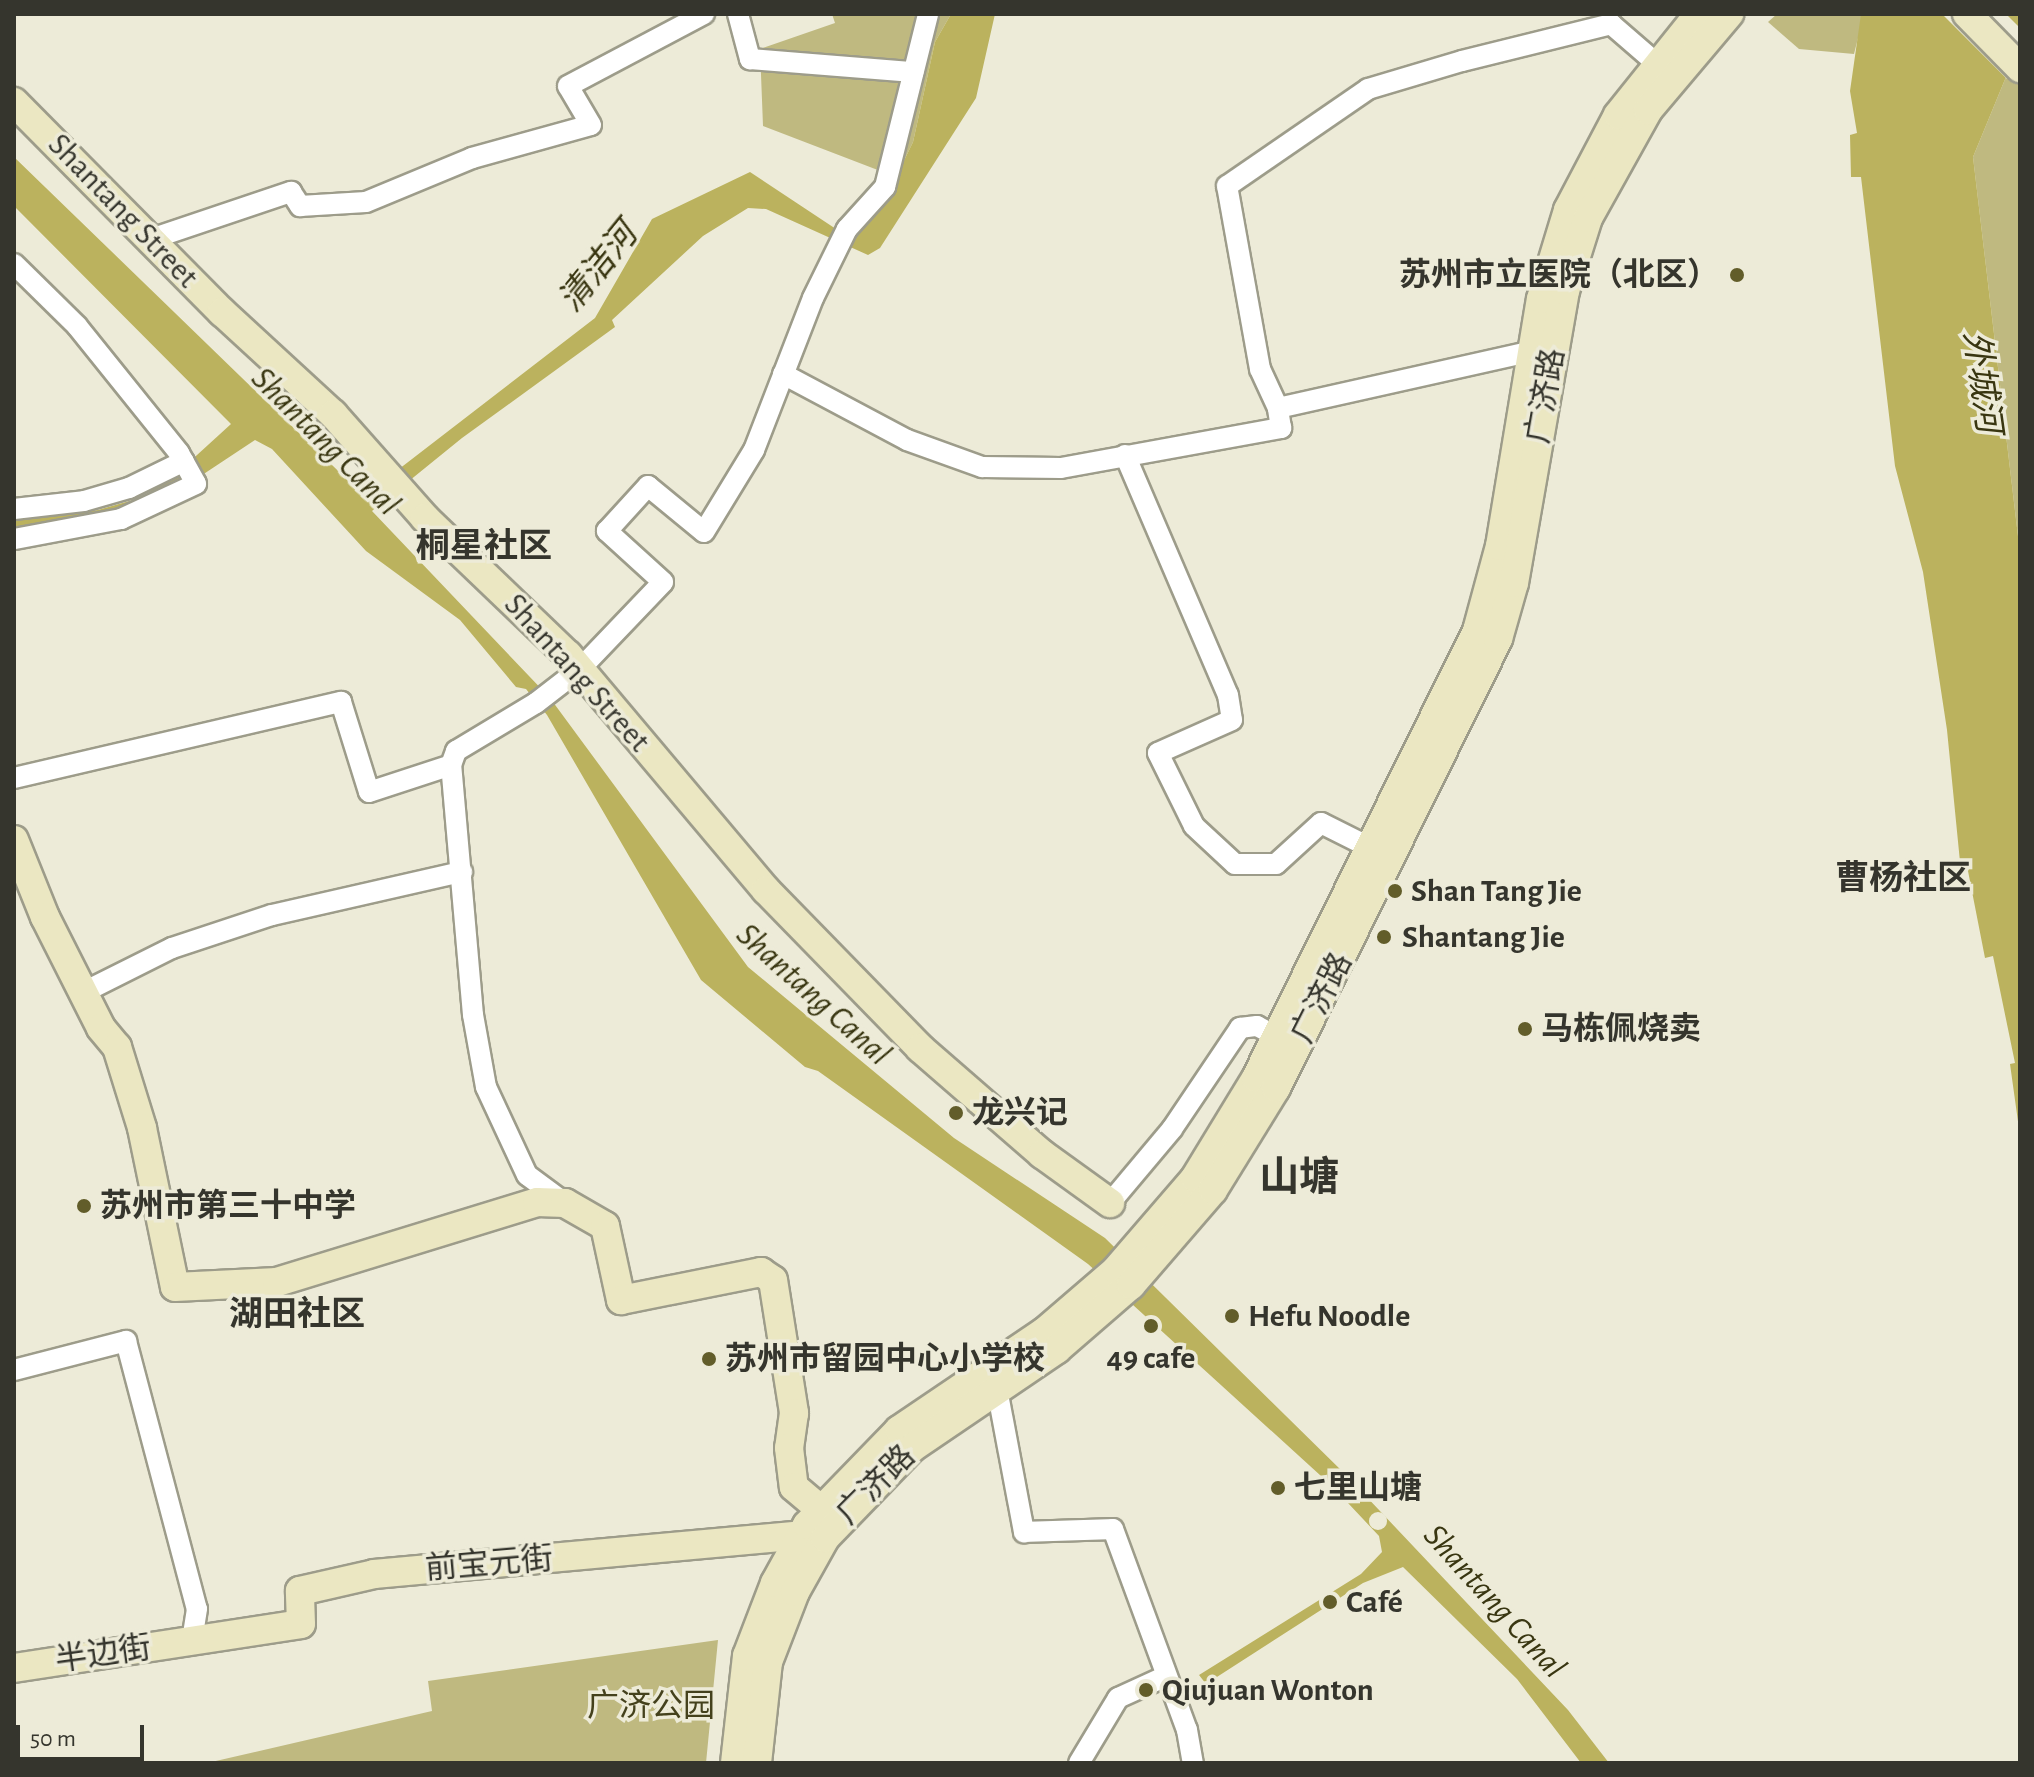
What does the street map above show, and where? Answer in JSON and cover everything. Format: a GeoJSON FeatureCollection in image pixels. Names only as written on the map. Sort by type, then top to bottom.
{"type":"FeatureCollection","features":[{"type":"Feature","properties":{"kind":"main road","name":"广济路"},"geometry":{"type":"LineString","coordinates":[[1245,1120],[1278,1037],[1373,849],[1477,631],[1500,546],[1547,276],[1572,202],[1610,127],[1656,63],[1699,14]]}},
{"type":"Feature","properties":{"kind":"main road","name":"广济路"},"geometry":{"type":"LineString","coordinates":[[735,1763],[744,1665],[769,1595],[899,1430],[1093,1321],[1148,1268],[1205,1200],[1245,1120],[1433,778],[1498,639],[1514,583],[1565,291],[1595,202],[1648,110],[1729,14]]}},
{"type":"Feature","properties":{"kind":"main road"},"geometry":{"type":"LineString","coordinates":[[1967,14],[2020,68]]}},
{"type":"Feature","properties":{"kind":"main road"},"geometry":{"type":"LineString","coordinates":[[1990,14],[2020,45]]}},
{"type":"Feature","properties":{"kind":"main road","name":"Shantang Street"},"geometry":{"type":"LineString","coordinates":[[14,102],[333,414],[393,483],[580,669],[766,890],[920,1048],[1042,1154],[1110,1203]]}},
{"type":"Feature","properties":{"kind":"main road"},"geometry":{"type":"LineString","coordinates":[[14,840],[84,992],[117,1047],[138,1114],[175,1287],[277,1282],[537,1202],[565,1203],[605,1226],[621,1300],[761,1272],[773,1280],[794,1413],[789,1448],[794,1487],[819,1528]]}},
{"type":"Feature","properties":{"kind":"main road","name":"广济路"},"geometry":{"type":"LineString","coordinates":[[757,1763],[768,1662],[819,1528],[906,1452],[997,1389],[1032,1354]]}},
{"type":"Feature","properties":{"kind":"main road","name":"前宝元街"},"geometry":{"type":"LineString","coordinates":[[192,1642],[301,1624],[300,1591],[374,1574],[819,1528]]}},
{"type":"Feature","properties":{"kind":"main road","name":"半边街"},"geometry":{"type":"LineString","coordinates":[[14,1668],[192,1642]]}},
{"type":"Feature","properties":{"kind":"street"},"geometry":{"type":"LineString","coordinates":[[151,239],[291,192],[300,206],[366,202],[472,158],[591,125],[568,86],[704,14]]}},
{"type":"Feature","properties":{"kind":"street"},"geometry":{"type":"LineString","coordinates":[[738,14],[750,59],[913,72]]}},
{"type":"Feature","properties":{"kind":"street"},"geometry":{"type":"LineString","coordinates":[[565,1203],[527,1175],[486,1087],[473,1015],[451,765],[456,751],[536,703],[580,669],[663,582],[607,531],[648,486],[704,532],[754,450],[783,374],[843,237],[885,187],[928,14]]}},
{"type":"Feature","properties":{"kind":"street"},"geometry":{"type":"LineString","coordinates":[[783,374],[907,440],[982,467],[1061,468],[1281,428],[1278,408],[1260,369],[1227,186],[1368,89],[1462,61],[1611,24],[1656,63]]}},
{"type":"Feature","properties":{"kind":"street"},"geometry":{"type":"LineString","coordinates":[[14,264],[77,326],[188,469]]}},
{"type":"Feature","properties":{"kind":"street"},"geometry":{"type":"LineString","coordinates":[[1278,408],[1532,351]]}},
{"type":"Feature","properties":{"kind":"street"},"geometry":{"type":"LineString","coordinates":[[1125,455],[1228,695],[1232,720],[1158,753],[1194,826],[1235,864],[1276,864],[1321,823],[1373,849]]}},
{"type":"Feature","properties":{"kind":"street"},"geometry":{"type":"LineString","coordinates":[[14,509],[114,493],[188,469]]}},
{"type":"Feature","properties":{"kind":"street"},"geometry":{"type":"LineString","coordinates":[[14,539],[121,519],[188,469]]}},
{"type":"Feature","properties":{"kind":"street"},"geometry":{"type":"LineString","coordinates":[[14,778],[341,702],[369,792],[451,765]]}},
{"type":"Feature","properties":{"kind":"street"},"geometry":{"type":"LineString","coordinates":[[84,992],[172,948],[272,915],[462,872]]}},
{"type":"Feature","properties":{"kind":"street"},"geometry":{"type":"LineString","coordinates":[[1110,1203],[1172,1129],[1240,1028],[1257,1026],[1278,1037]]}},
{"type":"Feature","properties":{"kind":"street"},"geometry":{"type":"LineString","coordinates":[[14,1370],[126,1341],[197,1609],[192,1642]]}},
{"type":"Feature","properties":{"kind":"street"},"geometry":{"type":"LineString","coordinates":[[997,1389],[1024,1532],[1113,1529],[1164,1677],[1187,1730],[1193,1763]]}},
{"type":"Feature","properties":{"kind":"street"},"geometry":{"type":"LineString","coordinates":[[1079,1763],[1118,1698],[1164,1677]]}},
{"type":"Feature","properties":{"kind":"green space"},"geometry":{"type":"Polygon","coordinates":[[[832,14],[951,14],[935,42],[913,142],[896,177],[763,126],[760,49],[835,23],[832,14]]]}},
{"type":"Feature","properties":{"kind":"green space"},"geometry":{"type":"Polygon","coordinates":[[[1777,14],[1864,14],[1854,54],[1799,49],[1768,22],[1777,14]]]}},
{"type":"Feature","properties":{"kind":"green space"},"geometry":{"type":"Polygon","coordinates":[[[2020,43],[2020,553],[1973,157],[2020,43]]]}},
{"type":"Feature","properties":{"kind":"green space","name":"广济公园"},"geometry":{"type":"Polygon","coordinates":[[[718,1640],[706,1763],[207,1763],[432,1711],[428,1681],[718,1640]]]}},
{"type":"Feature","properties":{"kind":"water"},"geometry":{"type":"Polygon","coordinates":[[[951,14],[995,14],[976,98],[880,248],[868,255],[766,209],[748,208],[703,236],[612,320],[615,327],[462,438],[372,511],[550,698],[748,967],[954,1138],[1105,1238],[1345,1474],[1568,1710],[1609,1763],[1581,1763],[1517,1679],[1403,1567],[1363,1583],[1206,1684],[1199,1675],[1361,1574],[1382,1552],[1379,1536],[1332,1486],[1088,1264],[818,1071],[805,1067],[701,980],[547,715],[526,689],[516,687],[460,620],[366,551],[272,449],[255,440],[181,489],[139,509],[14,534],[14,521],[98,510],[140,498],[174,476],[231,424],[14,206],[14,157],[364,496],[595,318],[652,219],[750,172],[839,231],[896,177],[913,142],[935,42],[951,14]]]}},
{"type":"Feature","properties":{"kind":"water","name":"外城河"},"geometry":{"type":"Polygon","coordinates":[[[1861,14],[2020,14],[2020,43],[1973,157],[2020,553],[2020,1136],[2010,1064],[2015,1063],[1993,956],[1985,958],[1968,871],[1961,872],[1947,730],[1923,572],[1895,466],[1861,177],[1851,177],[1850,135],[1857,133],[1850,91],[1861,14]]]}},
{"type":"Feature","properties":{"kind":"pier"},"geometry":{"type":"Polygon","coordinates":[[[1942,14],[2006,14],[2020,28],[2020,49],[2007,79],[1942,14]]]}},
{"type":"Feature","properties":{"kind":"pier"},"geometry":{"type":"Polygon","coordinates":[[[1378,1512],[1387,1521],[1378,1530],[1369,1521],[1378,1512]]]}},
{"type":"Feature","properties":{"kind":"place","name":"苏州市立医院（北区）"},"geometry":{"type":"Point","coordinates":[1737,275]}},
{"type":"Feature","properties":{"kind":"place","name":"Shan Tang Jie"},"geometry":{"type":"Point","coordinates":[1395,891]}},
{"type":"Feature","properties":{"kind":"place","name":"Shantang Jie"},"geometry":{"type":"Point","coordinates":[1384,937]}},
{"type":"Feature","properties":{"kind":"place","name":"马栋佩烧卖"},"geometry":{"type":"Point","coordinates":[1525,1029]}},
{"type":"Feature","properties":{"kind":"place","name":"龙兴记"},"geometry":{"type":"Point","coordinates":[956,1113]}},
{"type":"Feature","properties":{"kind":"place","name":"苏州市第三十中学"},"geometry":{"type":"Point","coordinates":[84,1206]}},
{"type":"Feature","properties":{"kind":"place","name":"Hefu Noodle"},"geometry":{"type":"Point","coordinates":[1232,1316]}},
{"type":"Feature","properties":{"kind":"place","name":"49 cafe"},"geometry":{"type":"Point","coordinates":[1151,1326]}},
{"type":"Feature","properties":{"kind":"place","name":"苏州市留园中心小学校"},"geometry":{"type":"Point","coordinates":[709,1359]}},
{"type":"Feature","properties":{"kind":"place","name":"七里山塘"},"geometry":{"type":"Point","coordinates":[1278,1488]}},
{"type":"Feature","properties":{"kind":"place","name":"Café"},"geometry":{"type":"Point","coordinates":[1330,1602]}},
{"type":"Feature","properties":{"kind":"place","name":"Qiujuan Wonton"},"geometry":{"type":"Point","coordinates":[1146,1690]}},
{"type":"Feature","properties":{"kind":"district","name":"桐星社区"},"geometry":{"type":"Point","coordinates":[484,548]}},
{"type":"Feature","properties":{"kind":"district","name":"曹杨社区"},"geometry":{"type":"Point","coordinates":[1903,880]}},
{"type":"Feature","properties":{"kind":"district","name":"山塘"},"geometry":{"type":"Point","coordinates":[1299,1178]}},
{"type":"Feature","properties":{"kind":"district","name":"湖田社区"},"geometry":{"type":"Point","coordinates":[297,1316]}},
{"type":"Feature","properties":{"kind":"water label","name":"清洁河"},"geometry":{"type":"Point","coordinates":[599,268]}},
{"type":"Feature","properties":{"kind":"water label","name":"Shantang Canal"},"geometry":{"type":"Point","coordinates":[325,442]}},
{"type":"Feature","properties":{"kind":"water label","name":"Shantang Canal"},"geometry":{"type":"Point","coordinates":[813,995]}},
{"type":"Feature","properties":{"kind":"water label","name":"Shantang Canal"},"geometry":{"type":"Point","coordinates":[1494,1602]}}]}
